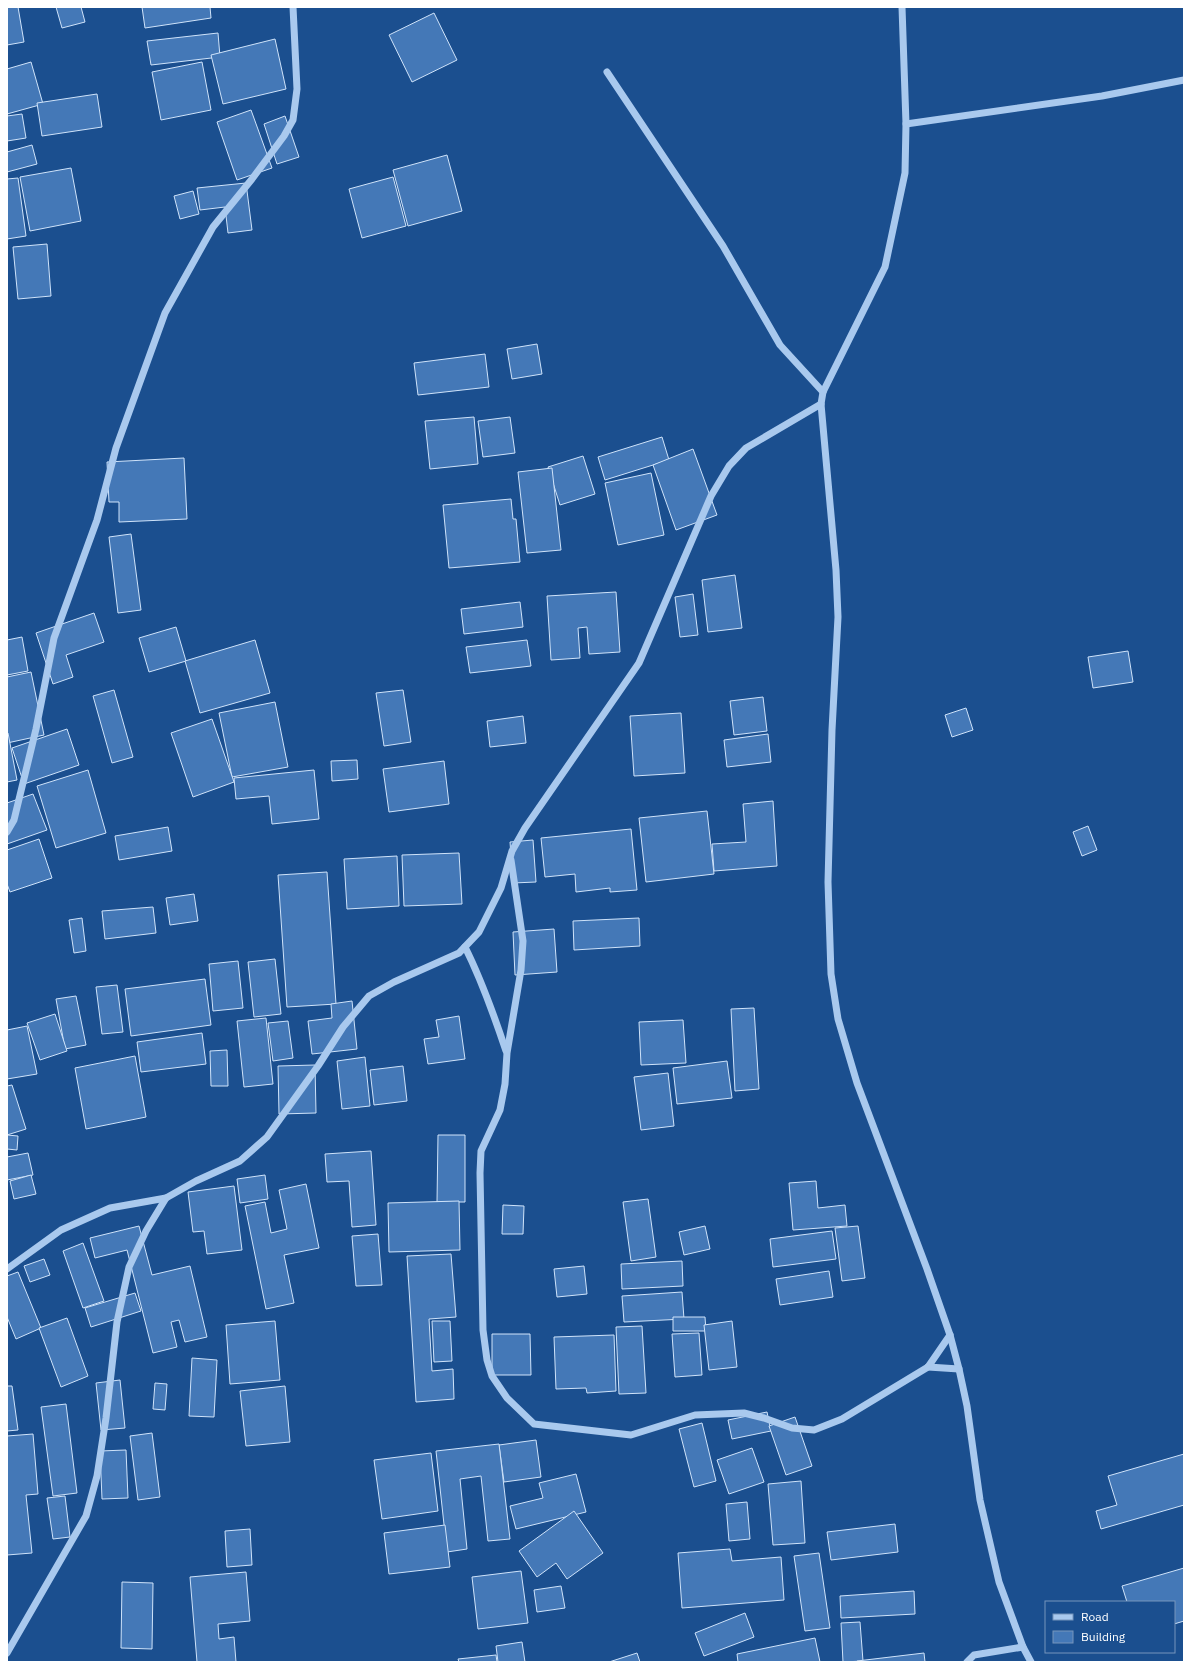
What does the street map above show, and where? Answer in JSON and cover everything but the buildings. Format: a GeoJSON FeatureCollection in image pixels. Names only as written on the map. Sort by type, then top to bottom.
{"type":"FeatureCollection","features":[{"type":"Feature","properties":{"kind":"street"},"geometry":{"type":"LineString","coordinates":[[7,832],[14,820],[36,729],[54,638],[97,520],[116,448],[165,313],[213,227],[252,179],[284,136],[292,120],[297,89],[293,7]]}},
{"type":"Feature","properties":{"kind":"street"},"geometry":{"type":"LineString","coordinates":[[902,7],[906,124],[905,173],[885,267],[823,392],[821,404],[836,570],[838,617],[832,738],[828,882],[831,974],[838,1019],[857,1083],[925,1262],[950,1335],[967,1406],[980,1500],[999,1582],[1023,1647],[1031,1662]]}},
{"type":"Feature","properties":{"kind":"street"},"geometry":{"type":"LineString","coordinates":[[607,72],[723,246],[780,345],[823,392]]}},
{"type":"Feature","properties":{"kind":"street"},"geometry":{"type":"LineString","coordinates":[[906,124],[1102,96],[1184,80]]}},
{"type":"Feature","properties":{"kind":"street"},"geometry":{"type":"LineString","coordinates":[[7,1269],[61,1230],[110,1208],[166,1198],[196,1181],[240,1161],[266,1137],[318,1066],[343,1028],[369,996],[394,982],[459,953],[465,947],[479,932],[498,895],[512,851],[525,828],[639,663],[711,496],[729,466],[746,448],[821,404]]}},
{"type":"Feature","properties":{"kind":"street"},"geometry":{"type":"LineString","coordinates":[[510,856],[523,941],[521,970],[507,1053],[505,1084],[500,1110],[481,1151],[483,1330],[487,1360],[492,1376],[507,1398],[534,1424],[631,1435],[696,1415],[744,1413],[792,1428],[814,1430],[842,1419],[928,1367],[950,1335]]}},
{"type":"Feature","properties":{"kind":"street"},"geometry":{"type":"LineString","coordinates":[[465,947],[480,976],[507,1053]]}},
{"type":"Feature","properties":{"kind":"street"},"geometry":{"type":"LineString","coordinates":[[7,1652],[86,1516],[97,1476],[106,1418],[117,1322],[129,1267],[146,1231],[166,1198]]}},
{"type":"Feature","properties":{"kind":"street"},"geometry":{"type":"LineString","coordinates":[[928,1367],[959,1369]]}},
{"type":"Feature","properties":{"kind":"street"},"geometry":{"type":"LineString","coordinates":[[967,1662],[974,1656],[1023,1647]]}}]}
